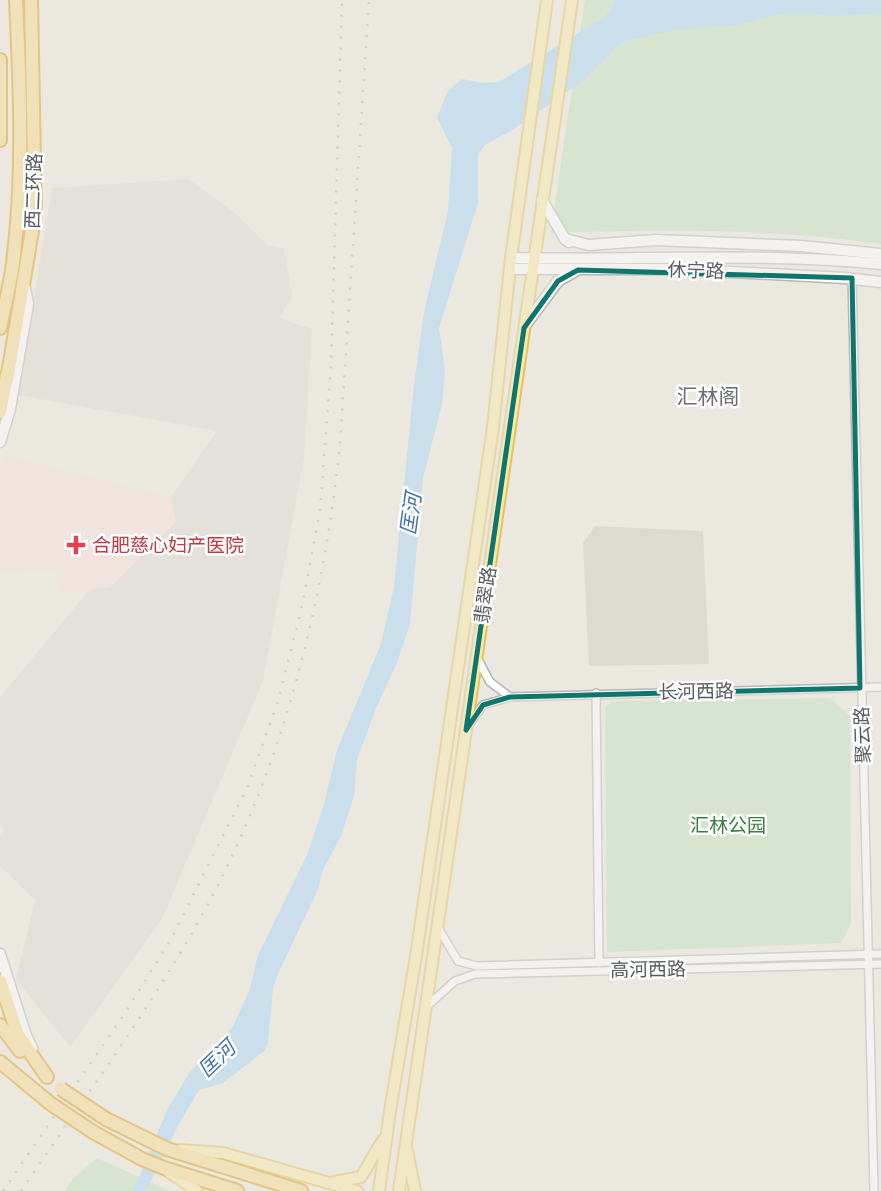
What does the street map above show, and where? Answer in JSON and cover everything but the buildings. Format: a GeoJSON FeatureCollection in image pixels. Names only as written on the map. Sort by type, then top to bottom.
{"type":"FeatureCollection","features":[{"type":"Feature","properties":{"kind":"highway","name":"西二环路"},"geometry":{"type":"LineString","coordinates":[[0,328],[14,258],[20,188],[21,123],[16,0]]}},
{"type":"Feature","properties":{"kind":"highway","name":"西二环路"},"geometry":{"type":"LineString","coordinates":[[6,380],[35,213],[31,0]]}},
{"type":"Feature","properties":{"kind":"highway","name":"西二环路"},"geometry":{"type":"LineString","coordinates":[[0,60],[0,140]]}},
{"type":"Feature","properties":{"kind":"highway"},"geometry":{"type":"LineString","coordinates":[[0,412],[6,380],[14,258]]}},
{"type":"Feature","properties":{"kind":"highway"},"geometry":{"type":"LineString","coordinates":[[0,981],[18,1035],[47,1077]]}},
{"type":"Feature","properties":{"kind":"highway"},"geometry":{"type":"LineString","coordinates":[[0,1025],[24,1056],[47,1077],[106,1119],[167,1149],[301,1191]]}},
{"type":"Feature","properties":{"kind":"highway"},"geometry":{"type":"LineString","coordinates":[[0,1062],[51,1104],[93,1132],[142,1159],[237,1191]]}},
{"type":"Feature","properties":{"kind":"main road","name":"翡翠路"},"geometry":{"type":"LineString","coordinates":[[379,1191],[493,427],[511,264],[547,0]]}},
{"type":"Feature","properties":{"kind":"main road","name":"翡翠路"},"geometry":{"type":"LineString","coordinates":[[398,1191],[572,0]]}},
{"type":"Feature","properties":{"kind":"main road"},"geometry":{"type":"LineString","coordinates":[[542,200],[565,239],[589,258]]}},
{"type":"Feature","properties":{"kind":"main road"},"geometry":{"type":"LineString","coordinates":[[565,239],[589,245],[656,240],[801,246],[881,254]]}},
{"type":"Feature","properties":{"kind":"main road","name":"休宁路"},"geometry":{"type":"LineString","coordinates":[[511,264],[589,258],[769,259],[881,264]]}},
{"type":"Feature","properties":{"kind":"main road","name":"休宁路"},"geometry":{"type":"LineString","coordinates":[[533,264],[578,270],[677,269],[852,278],[881,282]]}},
{"type":"Feature","properties":{"kind":"main road"},"geometry":{"type":"LineString","coordinates":[[524,328],[533,311],[558,281],[578,270]]}},
{"type":"Feature","properties":{"kind":"main road"},"geometry":{"type":"LineString","coordinates":[[0,442],[10,409],[28,304],[24,283]]}},
{"type":"Feature","properties":{"kind":"main road"},"geometry":{"type":"LineString","coordinates":[[0,954],[25,1033],[47,1077]]}},
{"type":"Feature","properties":{"kind":"main road"},"geometry":{"type":"LineString","coordinates":[[328,1183],[361,1177],[387,1134]]}},
{"type":"Feature","properties":{"kind":"main road"},"geometry":{"type":"LineString","coordinates":[[405,1145],[415,1191]]}},
{"type":"Feature","properties":{"kind":"main road"},"geometry":{"type":"LineString","coordinates":[[167,1149],[223,1153],[357,1191]]}},
{"type":"Feature","properties":{"kind":"main road"},"geometry":{"type":"LineString","coordinates":[[164,1168],[197,1191]]}},
{"type":"Feature","properties":{"kind":"street","name":"聚云路"},"geometry":{"type":"LineString","coordinates":[[852,278],[874,1191]]}},
{"type":"Feature","properties":{"kind":"street"},"geometry":{"type":"LineString","coordinates":[[476,657],[489,682],[510,696]]}},
{"type":"Feature","properties":{"kind":"street","name":"长河西路"},"geometry":{"type":"LineString","coordinates":[[510,696],[881,687]]}},
{"type":"Feature","properties":{"kind":"street"},"geometry":{"type":"LineString","coordinates":[[596,694],[599,963]]}},
{"type":"Feature","properties":{"kind":"street"},"geometry":{"type":"LineString","coordinates":[[466,730],[483,705],[510,696]]}},
{"type":"Feature","properties":{"kind":"street","name":"高河西路"},"geometry":{"type":"LineString","coordinates":[[438,926],[458,961],[477,966],[881,954]]}},
{"type":"Feature","properties":{"kind":"street","name":"高河西路"},"geometry":{"type":"LineString","coordinates":[[426,1007],[455,981],[475,974],[881,964]]}},
{"type":"Feature","properties":{"kind":"highlighted area"},"geometry":{"type":"Polygon","coordinates":[[[578,270],[852,278],[860,688],[510,697],[483,705],[466,730],[524,328],[558,281],[578,270]]]}},
{"type":"Feature","properties":{"kind":"shaded area"},"geometry":{"type":"Polygon","coordinates":[[[188,179],[234,212],[267,245],[284,248],[292,296],[280,318],[312,329],[304,458],[263,681],[162,919],[70,1047],[16,979],[35,900],[0,866],[0,838],[5,830],[0,825],[0,697],[90,589],[110,587],[176,521],[171,497],[217,431],[18,395],[52,188],[188,179]]]}},
{"type":"Feature","properties":{"kind":"shaded area","name":"合肥慈心妇产医院"},"geometry":{"type":"Polygon","coordinates":[[[4,455],[171,497],[176,521],[110,587],[60,593],[56,570],[0,573],[0,473],[4,455]]]}},
{"type":"Feature","properties":{"kind":"shaded area"},"geometry":{"type":"Polygon","coordinates":[[[595,526],[703,531],[709,664],[589,666],[583,543],[595,526]]]}},
{"type":"Feature","properties":{"kind":"green space"},"geometry":{"type":"Polygon","coordinates":[[[585,0],[881,0],[881,244],[758,232],[551,233],[585,0]]]}},
{"type":"Feature","properties":{"kind":"green space","name":"汇林公园"},"geometry":{"type":"Polygon","coordinates":[[[830,698],[850,716],[851,924],[841,943],[607,952],[605,708],[612,701],[830,698]]]}},
{"type":"Feature","properties":{"kind":"green space"},"geometry":{"type":"Polygon","coordinates":[[[97,1158],[169,1191],[65,1191],[73,1179],[97,1158]]]}},
{"type":"Feature","properties":{"kind":"water","name":"匡河"},"geometry":{"type":"Polygon","coordinates":[[[616,0],[881,0],[881,14],[780,14],[738,25],[674,30],[622,42],[580,83],[514,129],[486,144],[478,154],[478,203],[439,328],[445,371],[442,404],[423,478],[410,624],[357,760],[354,796],[341,836],[323,870],[318,889],[277,976],[273,989],[268,1043],[264,1051],[223,1083],[199,1090],[146,1191],[133,1191],[168,1108],[190,1072],[232,1028],[249,992],[258,955],[307,855],[324,804],[337,750],[381,644],[394,587],[414,384],[424,312],[448,211],[452,148],[437,117],[448,91],[462,79],[483,83],[499,82],[605,17],[616,0]]]}},
{"type":"Feature","properties":{"kind":"railway"},"geometry":{"type":"LineString","coordinates":[[3,1191],[125,1013],[170,941],[247,788],[278,701],[301,611],[320,511],[331,366],[342,0]]}},
{"type":"Feature","properties":{"kind":"railway"},"geometry":{"type":"LineString","coordinates":[[21,1191],[153,997],[201,917],[223,875],[267,772],[301,665],[325,555],[340,444],[369,0]]}},
{"type":"Feature","properties":{"kind":"place","name":"合肥慈心妇产医院"},"geometry":{"type":"Point","coordinates":[76,545]}},
{"type":"Feature","properties":{"kind":"district","name":"汇林阁"},"geometry":{"type":"Point","coordinates":[708,397]}}]}
